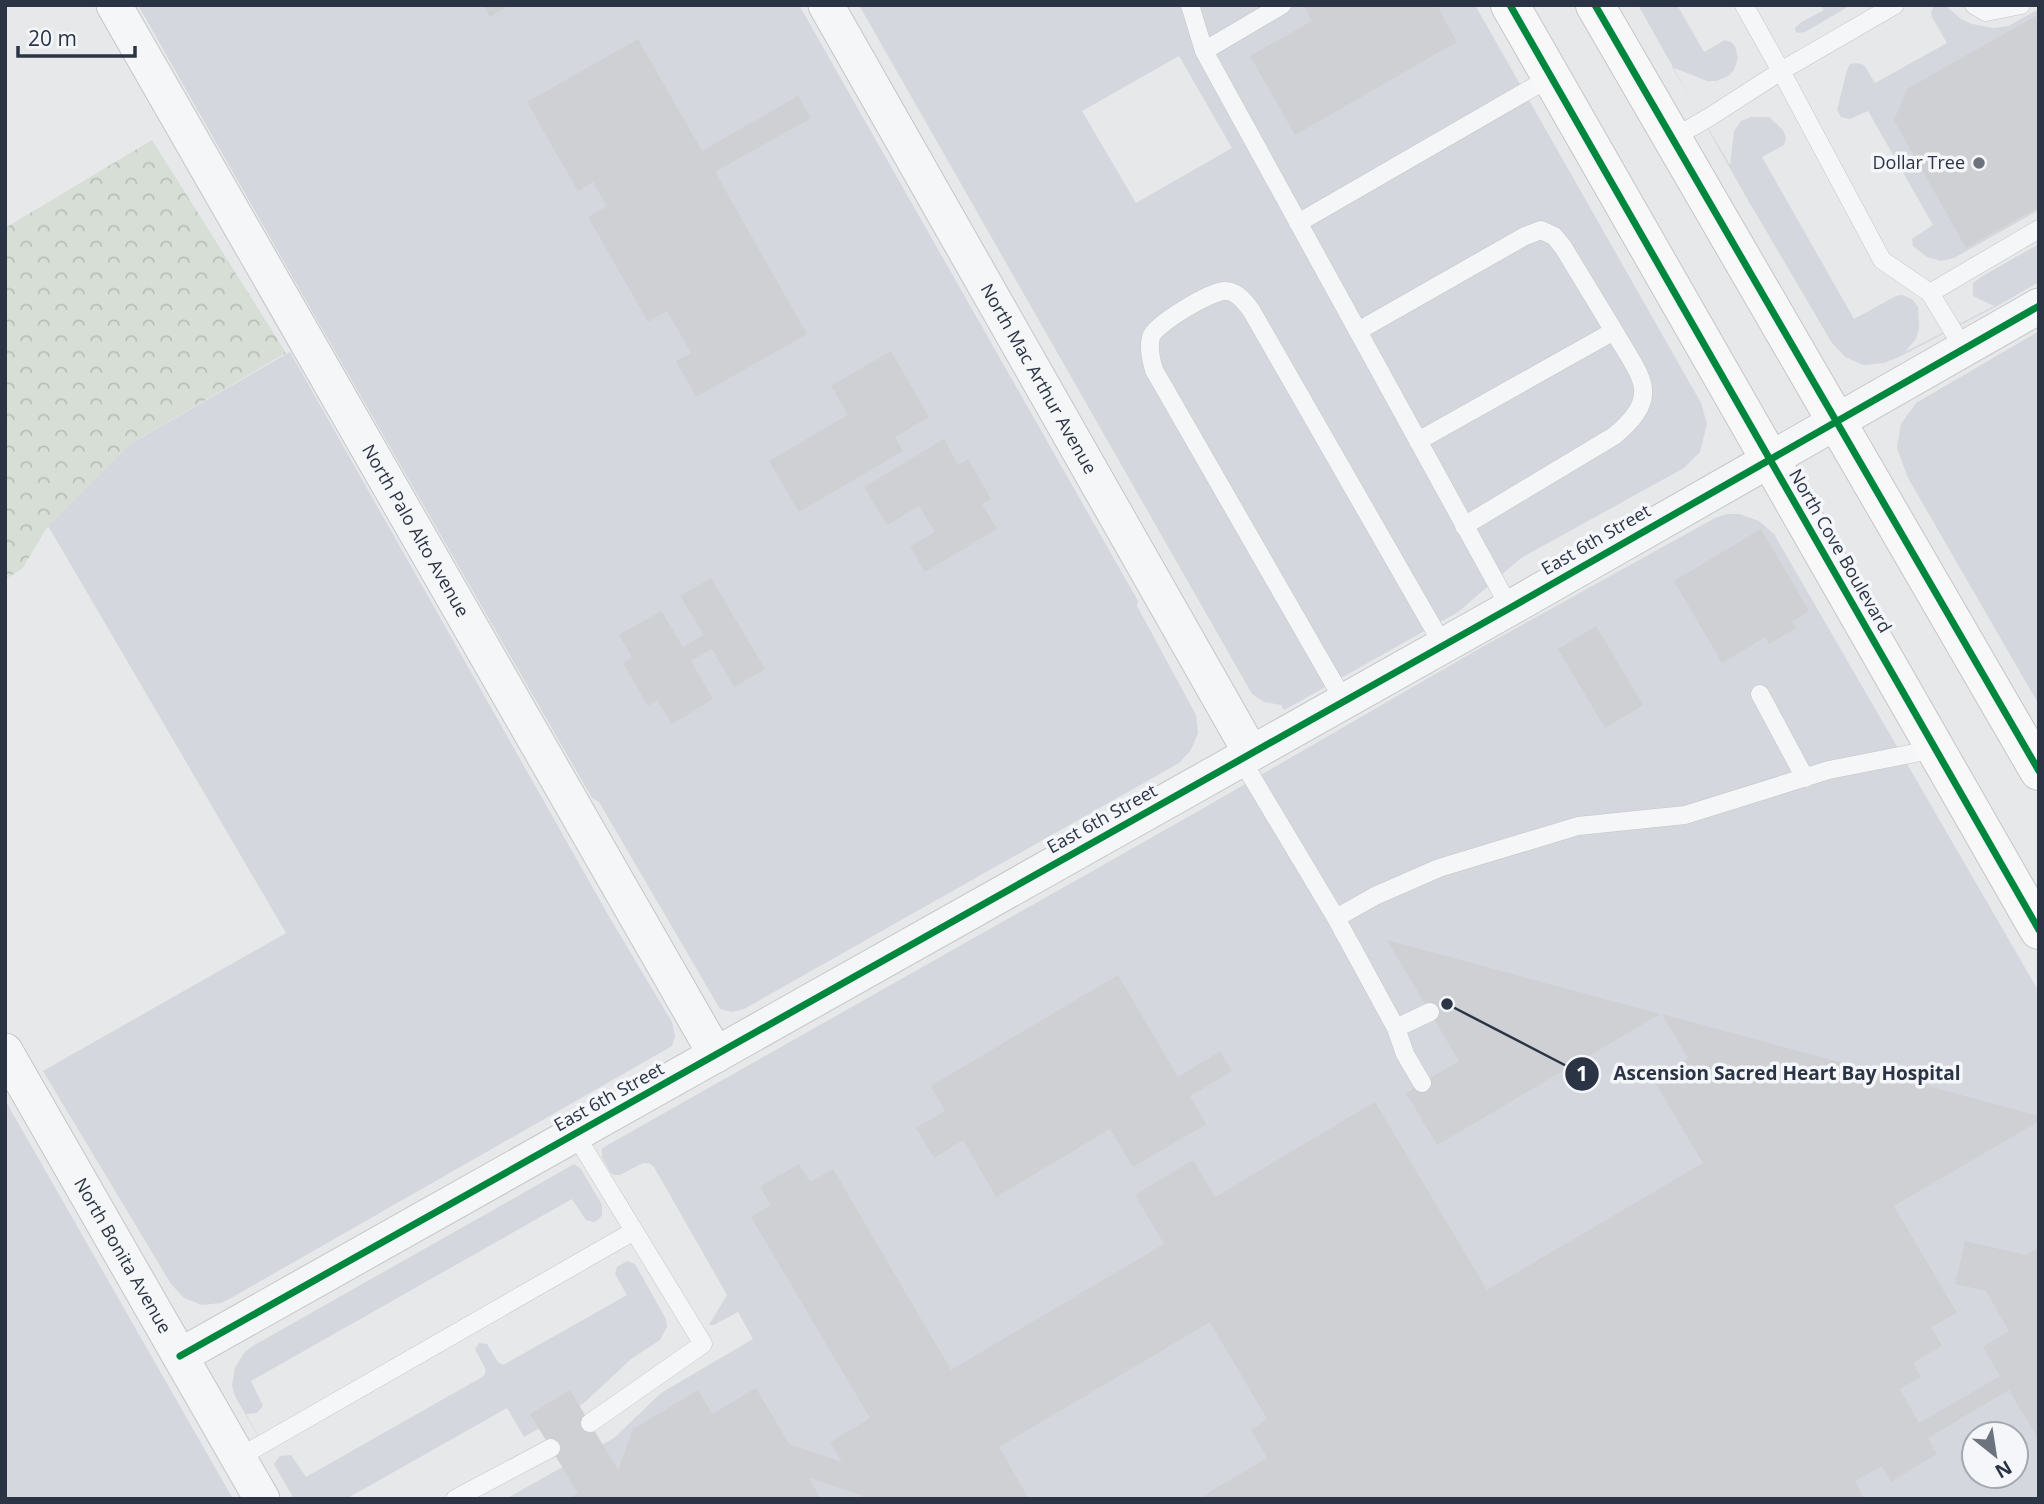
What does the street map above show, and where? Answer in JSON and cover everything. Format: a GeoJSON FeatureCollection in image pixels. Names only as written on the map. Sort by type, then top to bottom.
{"type":"FeatureCollection","features":[{"type":"Feature","properties":{"kind":"main road","name":"North Cove Boulevard"},"geometry":{"type":"LineString","coordinates":[[1510,5],[2039,930]]}},
{"type":"Feature","properties":{"kind":"main road"},"geometry":{"type":"LineString","coordinates":[[1595,5],[2039,771]]}},
{"type":"Feature","properties":{"kind":"street","name":"North Palo Alto Avenue"},"geometry":{"type":"LineString","coordinates":[[114,5],[716,1055]]}},
{"type":"Feature","properties":{"kind":"street","name":"North Mac Arthur Avenue"},"geometry":{"type":"LineString","coordinates":[[826,5],[1246,756]]}},
{"type":"Feature","properties":{"kind":"street","name":"East 6th Street"},"geometry":{"type":"LineString","coordinates":[[180,1356],[1510,608],[2039,306]]}},
{"type":"Feature","properties":{"kind":"street","name":"North Bonita Avenue"},"geometry":{"type":"LineString","coordinates":[[5,1051],[262,1499]]}},
{"type":"Feature","properties":{"kind":"lane"},"geometry":{"type":"LineString","coordinates":[[1190,5],[1204,51],[1510,608]]}},
{"type":"Feature","properties":{"kind":"lane"},"geometry":{"type":"LineString","coordinates":[[1204,51],[1282,5]]}},
{"type":"Feature","properties":{"kind":"lane"},"geometry":{"type":"LineString","coordinates":[[1744,5],[1882,260],[1930,293],[1964,349]]}},
{"type":"Feature","properties":{"kind":"lane"},"geometry":{"type":"LineString","coordinates":[[1671,139],[1895,5]]}},
{"type":"Feature","properties":{"kind":"lane"},"geometry":{"type":"LineString","coordinates":[[1974,5],[1986,12],[2021,5]]}},
{"type":"Feature","properties":{"kind":"lane"},"geometry":{"type":"LineString","coordinates":[[1298,223],[1551,77]]}},
{"type":"Feature","properties":{"kind":"lane"},"geometry":{"type":"LineString","coordinates":[[1930,293],[2039,229]]}},
{"type":"Feature","properties":{"kind":"lane"},"geometry":{"type":"LineString","coordinates":[[1358,331],[1525,236],[1541,230],[1554,236],[1563,247],[1644,385],[1643,401],[1633,421],[1614,436],[1464,526]]}},
{"type":"Feature","properties":{"kind":"lane"},"geometry":{"type":"LineString","coordinates":[[1344,701],[1154,370],[1150,354],[1151,336],[1158,326],[1203,299],[1224,291],[1239,296],[1251,310],[1443,645]]}},
{"type":"Feature","properties":{"kind":"lane"},"geometry":{"type":"LineString","coordinates":[[1418,441],[1614,331]]}},
{"type":"Feature","properties":{"kind":"lane"},"geometry":{"type":"LineString","coordinates":[[1760,694],[1805,778]]}},
{"type":"Feature","properties":{"kind":"lane"},"geometry":{"type":"LineString","coordinates":[[1336,918],[1375,896],[1439,868],[1578,826],[1685,815],[1805,778],[1882,758],[1935,748]]}},
{"type":"Feature","properties":{"kind":"lane","name":"North Mac Arthur Avenue"},"geometry":{"type":"LineString","coordinates":[[1246,756],[1396,1028],[1405,1054],[1422,1083]]}},
{"type":"Feature","properties":{"kind":"lane"},"geometry":{"type":"LineString","coordinates":[[1396,1028],[1430,1012]]}},
{"type":"Feature","properties":{"kind":"lane"},"geometry":{"type":"LineString","coordinates":[[575,1134],[702,1344],[590,1423]]}},
{"type":"Feature","properties":{"kind":"lane"},"geometry":{"type":"LineString","coordinates":[[238,1458],[634,1231]]}},
{"type":"Feature","properties":{"kind":"lane"},"geometry":{"type":"LineString","coordinates":[[456,1499],[551,1448]]}},
{"type":"Feature","properties":{"kind":"shaded area"},"geometry":{"type":"Polygon","coordinates":[[[138,5],[799,5],[1138,601],[1137,606],[1196,715],[1198,733],[1191,750],[1179,763],[744,1009],[732,1012],[720,1009],[599,802],[592,798],[138,5]]]}},
{"type":"Feature","properties":{"kind":"shaded area"},"geometry":{"type":"Polygon","coordinates":[[[859,5],[1475,5],[1701,403],[1707,424],[1700,452],[1684,468],[1521,558],[1458,612],[1288,708],[1284,710],[1281,705],[1264,702],[1252,694],[859,5]],[[1179,56],[1082,111],[1136,203],[1232,148],[1179,56]]]}},
{"type":"Feature","properties":{"kind":"shaded area"},"geometry":{"type":"Polygon","coordinates":[[[1638,5],[1677,5],[1704,52],[1725,40],[1735,46],[1738,58],[1734,70],[1716,81],[1707,81],[1673,67],[1638,5]]]}},
{"type":"Feature","properties":{"kind":"shaded area"},"geometry":{"type":"Polygon","coordinates":[[[1821,5],[1851,5],[1805,32],[1795,31],[1800,23],[1824,10],[1821,5]]]}},
{"type":"Feature","properties":{"kind":"shaded area","name":"Dollar Tree"},"geometry":{"type":"Polygon","coordinates":[[[1934,5],[1946,6],[1961,19],[1972,24],[1994,28],[2008,26],[2039,9],[2039,210],[1954,258],[1941,261],[1927,257],[1913,246],[1912,239],[1933,225],[1868,111],[1850,119],[1841,117],[1837,110],[1850,64],[1864,65],[1875,83],[1947,43],[1932,17],[1934,5]]]}},
{"type":"Feature","properties":{"kind":"shaded area"},"geometry":{"type":"Polygon","coordinates":[[[1691,99],[1730,165],[1734,131],[1741,121],[1751,117],[1769,117],[1783,130],[1786,138],[1784,145],[1762,157],[1854,319],[1896,296],[1912,299],[1918,307],[1919,328],[1916,339],[1905,352],[1994,306],[1973,296],[1973,283],[2039,244],[2039,282],[1997,306],[1884,363],[1863,365],[1845,357],[1832,343],[1691,99]]]}},
{"type":"Feature","properties":{"kind":"shaded area"},"geometry":{"type":"Polygon","coordinates":[[[2039,331],[2039,705],[1908,478],[1897,448],[1901,424],[1916,403],[2039,331]]]}},
{"type":"Feature","properties":{"kind":"shaded area"},"geometry":{"type":"Polygon","coordinates":[[[290,352],[611,920],[672,1022],[675,1036],[672,1046],[231,1298],[221,1303],[202,1305],[184,1298],[171,1284],[43,1071],[286,933],[33,500],[290,352]]]}},
{"type":"Feature","properties":{"kind":"shaded area"},"geometry":{"type":"Polygon","coordinates":[[[1739,514],[1759,521],[1774,534],[2039,992],[2039,1499],[506,1499],[614,1438],[661,1393],[753,1339],[738,1312],[709,1325],[727,1295],[654,1167],[643,1163],[620,1175],[610,1172],[602,1157],[602,1148],[1202,809],[1482,647],[1715,518],[1739,514]]]}},
{"type":"Feature","properties":{"kind":"shaded area"},"geometry":{"type":"Polygon","coordinates":[[[5,1100],[233,1499],[5,1499],[5,1100]]]}},
{"type":"Feature","properties":{"kind":"shaded area"},"geometry":{"type":"Polygon","coordinates":[[[574,1164],[581,1169],[602,1205],[599,1219],[594,1222],[586,1220],[572,1199],[251,1381],[263,1406],[257,1413],[246,1414],[274,1464],[280,1456],[291,1455],[306,1477],[484,1376],[486,1370],[475,1349],[479,1343],[487,1344],[498,1362],[503,1365],[627,1295],[615,1274],[617,1267],[627,1261],[635,1264],[666,1319],[667,1327],[660,1340],[631,1359],[584,1403],[524,1437],[507,1408],[346,1499],[294,1499],[236,1398],[234,1393],[232,1385],[235,1368],[251,1347],[574,1164]]]}},
{"type":"Feature","properties":{"kind":"green space"},"geometry":{"type":"Polygon","coordinates":[[[152,140],[286,353],[133,442],[46,529],[22,569],[5,579],[5,228],[152,140]]]}},
{"type":"Feature","properties":{"kind":"building"},"geometry":{"type":"Polygon","coordinates":[[[484,5],[510,5],[490,17],[484,5]]]}},
{"type":"Feature","properties":{"kind":"building"},"geometry":{"type":"Polygon","coordinates":[[[1303,5],[1437,5],[1457,42],[1295,135],[1250,56],[1312,21],[1303,5]]]}},
{"type":"Feature","properties":{"kind":"building","name":"Dollar Tree"},"geometry":{"type":"Polygon","coordinates":[[[2039,14],[2039,207],[1966,248],[1894,120],[1907,89],[2039,14]]]}},
{"type":"Feature","properties":{"kind":"building"},"geometry":{"type":"Polygon","coordinates":[[[638,39],[702,151],[798,96],[811,118],[715,172],[807,334],[696,397],[676,361],[691,353],[667,311],[648,322],[588,217],[607,206],[593,182],[578,191],[527,102],[638,39]]]}},
{"type":"Feature","properties":{"kind":"building"},"geometry":{"type":"Polygon","coordinates":[[[891,351],[929,417],[895,437],[903,451],[799,512],[769,461],[848,415],[831,386],[891,351]]]}},
{"type":"Feature","properties":{"kind":"building"},"geometry":{"type":"Polygon","coordinates":[[[944,439],[958,465],[968,459],[991,499],[982,504],[997,529],[925,572],[910,546],[935,532],[919,506],[887,525],[864,487],[944,439]]]}},
{"type":"Feature","properties":{"kind":"building"},"geometry":{"type":"Polygon","coordinates":[[[1761,529],[1809,611],[1792,622],[1796,628],[1769,644],[1765,637],[1722,663],[1674,581],[1761,529]]]}},
{"type":"Feature","properties":{"kind":"building"},"geometry":{"type":"Polygon","coordinates":[[[711,578],[765,669],[734,687],[712,649],[691,661],[713,699],[672,724],[657,700],[648,706],[623,663],[632,657],[619,635],[661,611],[683,647],[704,635],[680,596],[711,578]]]}},
{"type":"Feature","properties":{"kind":"building"},"geometry":{"type":"Polygon","coordinates":[[[1596,626],[1643,705],[1605,728],[1558,649],[1596,626]]]}},
{"type":"Feature","properties":{"kind":"building"},"geometry":{"type":"Polygon","coordinates":[[[1387,940],[1660,1014],[1437,1145],[1406,1093],[1459,1061],[1387,940]]]}},
{"type":"Feature","properties":{"kind":"building"},"geometry":{"type":"Polygon","coordinates":[[[1118,975],[1178,1077],[1220,1051],[1232,1071],[1190,1096],[1206,1124],[1133,1167],[1110,1129],[996,1197],[963,1140],[934,1158],[916,1128],[945,1111],[931,1086],[1118,975]]]}},
{"type":"Feature","properties":{"kind":"building"},"geometry":{"type":"Polygon","coordinates":[[[1662,1014],[2039,1116],[2039,1121],[1894,1206],[1957,1313],[1931,1327],[1942,1346],[1913,1363],[1921,1377],[1900,1389],[1919,1423],[2000,1376],[1983,1347],[2009,1331],[1986,1291],[1955,1284],[1965,1241],[2026,1255],[2039,1247],[2039,1440],[2030,1420],[2027,1420],[2009,1390],[1928,1438],[1937,1454],[1891,1482],[1882,1466],[1855,1481],[1865,1499],[1198,1499],[1267,1458],[1251,1430],[1267,1419],[1210,1322],[999,1447],[1029,1499],[864,1499],[861,1495],[809,1478],[821,1499],[568,1499],[578,1493],[530,1414],[570,1390],[618,1470],[633,1429],[698,1390],[712,1414],[756,1388],[789,1444],[842,1462],[830,1442],[870,1418],[751,1217],[771,1205],[760,1187],[799,1164],[810,1182],[833,1169],[951,1370],[1164,1244],[1135,1195],[1193,1160],[1215,1197],[1375,1102],[1487,1290],[1703,1163],[1653,1079],[1688,1058],[1662,1014]]]}},
{"type":"Feature","properties":{"kind":"cycle path"},"geometry":{"type":"LineString","coordinates":[[1510,5],[2039,930]]}},
{"type":"Feature","properties":{"kind":"cycle path"},"geometry":{"type":"LineString","coordinates":[[1595,5],[2039,771]]}},
{"type":"Feature","properties":{"kind":"cycle path"},"geometry":{"type":"LineString","coordinates":[[180,1356],[1510,608],[2039,306]]}},
{"type":"Feature","properties":{"kind":"place","name":"Dollar Tree"},"geometry":{"type":"Point","coordinates":[1979,163]}},
{"type":"Feature","properties":{"kind":"place","name":"Ascension Sacred Heart Bay Hospital"},"geometry":{"type":"Point","coordinates":[1447,1004]}}]}
